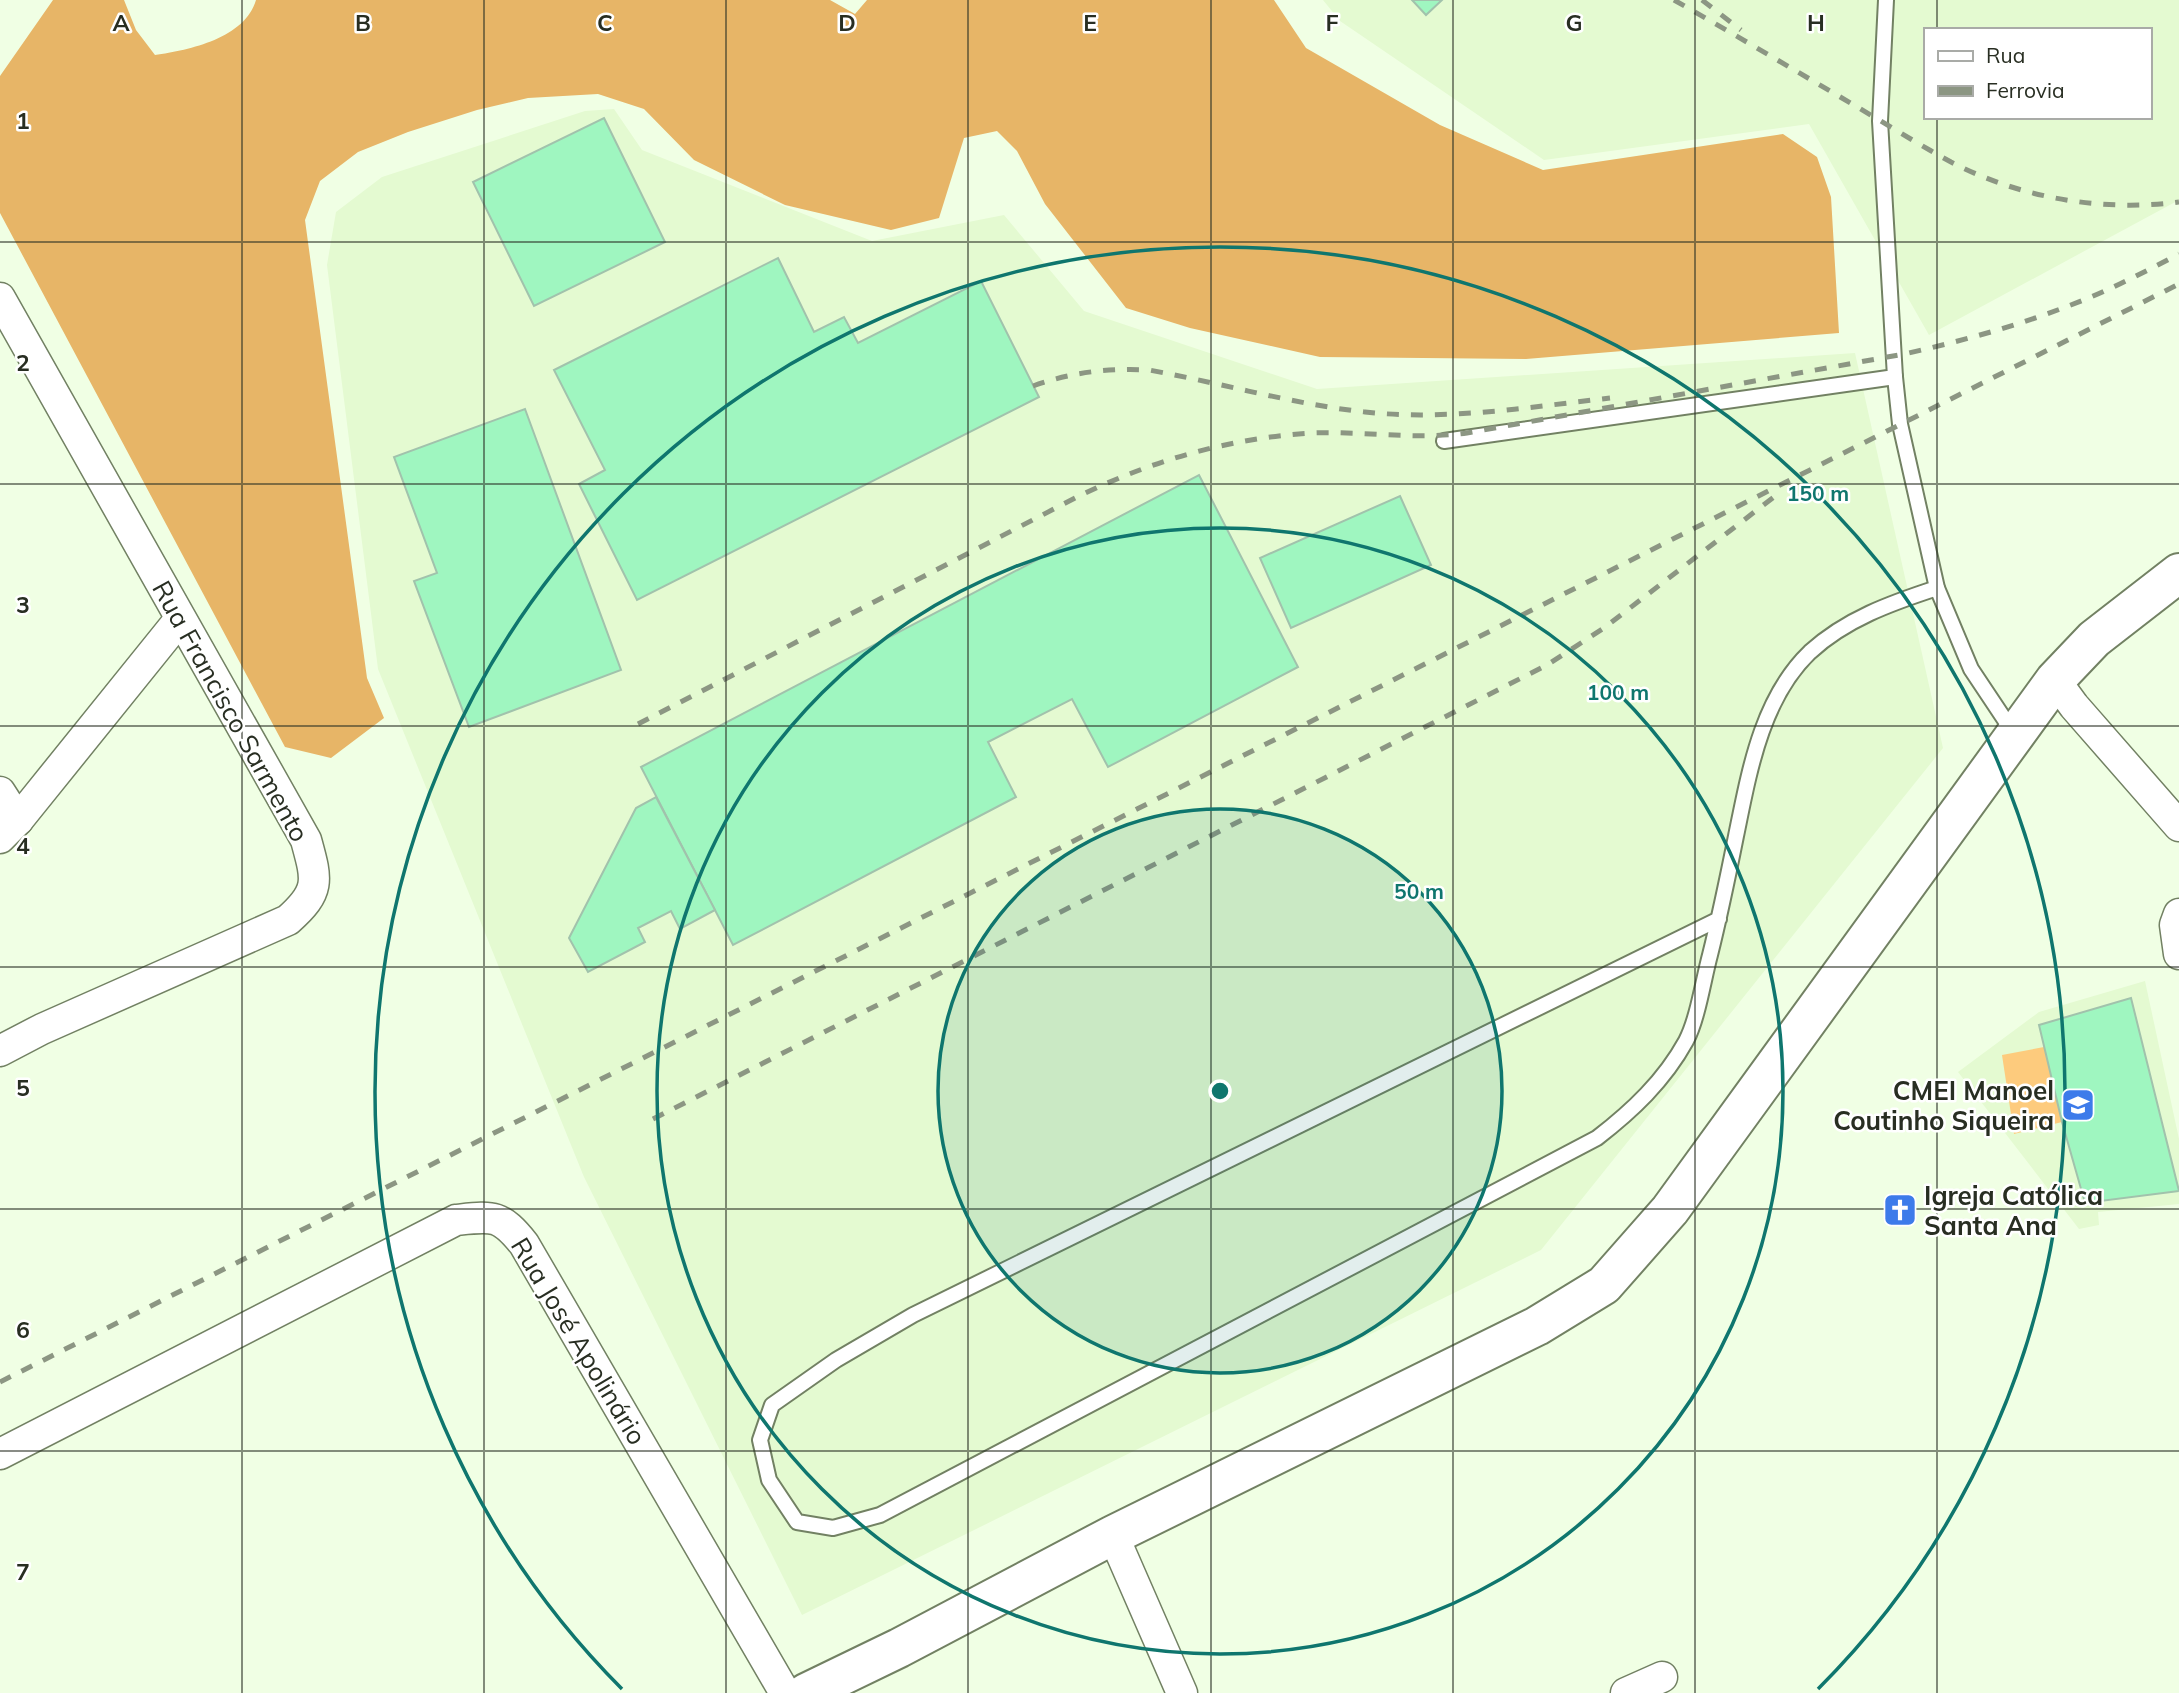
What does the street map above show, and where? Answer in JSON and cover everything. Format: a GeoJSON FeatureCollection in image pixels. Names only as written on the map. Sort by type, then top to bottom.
{"type":"FeatureCollection","features":[{"type":"Feature","properties":{"kind":"street","name":"Rua Francisco Sarmento"},"geometry":{"type":"LineString","coordinates":[[0,298],[306,839],[316,876],[307,903],[288,920],[42,1029],[0,1051]]}},
{"type":"Feature","properties":{"kind":"street"},"geometry":{"type":"LineString","coordinates":[[806,1693],[899,1648],[1113,1535],[1537,1326],[1604,1285],[1670,1210],[2055,680],[2094,639],[2179,573]]}},
{"type":"Feature","properties":{"kind":"street"},"geometry":{"type":"LineString","coordinates":[[9,829],[180,619]]}},
{"type":"Feature","properties":{"kind":"street"},"geometry":{"type":"LineString","coordinates":[[2055,680],[2074,706],[2179,826]]}},
{"type":"Feature","properties":{"kind":"street"},"geometry":{"type":"LineString","coordinates":[[0,792],[9,829]]}},
{"type":"Feature","properties":{"kind":"street"},"geometry":{"type":"LineString","coordinates":[[2179,914],[2175,925],[2179,954]]}},
{"type":"Feature","properties":{"kind":"street","name":"Rua José Apolinário"},"geometry":{"type":"LineString","coordinates":[[0,1454],[456,1220],[486,1217],[508,1224],[524,1244],[785,1693]]}},
{"type":"Feature","properties":{"kind":"street"},"geometry":{"type":"LineString","coordinates":[[1113,1535],[1182,1693]]}},
{"type":"Feature","properties":{"kind":"street"},"geometry":{"type":"LineString","coordinates":[[1626,1693],[1662,1677]]}},
{"type":"Feature","properties":{"kind":"lane"},"geometry":{"type":"LineString","coordinates":[[1886,0],[1880,121],[1900,424],[1937,588],[1971,669],[2014,733]]}},
{"type":"Feature","properties":{"kind":"lane"},"geometry":{"type":"LineString","coordinates":[[1444,441],[1895,377]]}},
{"type":"Feature","properties":{"kind":"lane"},"geometry":{"type":"LineString","coordinates":[[1719,919],[925,1309],[847,1353],[772,1405],[760,1440],[769,1480],[797,1522],[833,1528],[880,1515],[1597,1138],[1631,1111],[1669,1069],[1687,1038],[1719,919],[1749,771],[1765,725],[1787,679],[1811,652],[1842,628],[1882,605],[1937,588]]}},
{"type":"Feature","properties":{"kind":"shaded area"},"geometry":{"type":"Polygon","coordinates":[[[53,0],[124,0],[136,30],[155,55],[184,50],[228,33],[241,24],[256,0],[830,0],[855,14],[867,0],[1274,0],[1306,48],[1440,125],[1543,170],[1783,134],[1817,157],[1831,197],[1839,333],[1526,359],[1320,357],[1190,328],[1126,308],[1045,204],[1017,151],[997,131],[964,138],[939,218],[891,230],[785,205],[694,160],[644,109],[598,94],[528,98],[477,110],[408,132],[358,152],[320,181],[305,220],[367,678],[384,718],[331,758],[285,747],[0,213],[0,76],[53,0]]]}},
{"type":"Feature","properties":{"kind":"shaded area"},"geometry":{"type":"Polygon","coordinates":[[[1323,0],[2179,0],[2179,200],[1929,335],[1809,124],[1544,160],[1340,21],[1323,0]]]}},
{"type":"Feature","properties":{"kind":"shaded area"},"geometry":{"type":"Polygon","coordinates":[[[614,109],[642,150],[872,241],[1004,215],[1084,311],[1317,389],[1855,353],[1943,748],[1541,1250],[802,1615],[584,1177],[378,669],[327,265],[336,212],[382,177],[585,111],[614,109]]]}},
{"type":"Feature","properties":{"kind":"shaded area","name":"CMEI Manoel Coutinho Siqueira"},"geometry":{"type":"Polygon","coordinates":[[[2145,981],[2179,1139],[2179,1204],[2098,1212],[2099,1225],[2079,1229],[1958,1072],[2039,1012],[2145,981]]]}},
{"type":"Feature","properties":{"kind":"shaded area"},"geometry":{"type":"Polygon","coordinates":[[[2044,1047],[2062,1122],[2014,1134],[2002,1055],[2044,1047]]]}},
{"type":"Feature","properties":{"kind":"building"},"geometry":{"type":"Polygon","coordinates":[[[1412,0],[1442,0],[1426,15],[1412,0]]]}},
{"type":"Feature","properties":{"kind":"building"},"geometry":{"type":"Polygon","coordinates":[[[604,118],[665,242],[534,306],[473,182],[604,118]]]}},
{"type":"Feature","properties":{"kind":"building"},"geometry":{"type":"Polygon","coordinates":[[[778,258],[814,332],[844,317],[858,343],[981,281],[1039,397],[637,600],[579,484],[605,470],[554,370],[778,258]]]}},
{"type":"Feature","properties":{"kind":"building"},"geometry":{"type":"Polygon","coordinates":[[[525,409],[621,670],[469,727],[414,581],[437,573],[394,457],[525,409]]]}},
{"type":"Feature","properties":{"kind":"building"},"geometry":{"type":"Polygon","coordinates":[[[1199,475],[1298,667],[1108,767],[1072,699],[988,742],[1016,797],[733,945],[641,767],[1199,475]]]}},
{"type":"Feature","properties":{"kind":"building"},"geometry":{"type":"Polygon","coordinates":[[[1400,496],[1431,565],[1291,628],[1260,558],[1400,496]]]}},
{"type":"Feature","properties":{"kind":"building"},"geometry":{"type":"Polygon","coordinates":[[[656,797],[715,910],[680,929],[671,911],[638,928],[645,942],[588,972],[569,938],[636,808],[656,797]]]}},
{"type":"Feature","properties":{"kind":"building"},"geometry":{"type":"Polygon","coordinates":[[[2131,998],[2179,1191],[2085,1203],[2039,1025],[2131,998]]]}},
{"type":"Feature","properties":{"kind":"railway"},"geometry":{"type":"LineString","coordinates":[[1674,0],[1926,148],[1977,174],[2005,185],[2062,199],[2121,205],[2179,202]]}},
{"type":"Feature","properties":{"kind":"railway"},"geometry":{"type":"LineString","coordinates":[[1702,0],[1741,30]]}},
{"type":"Feature","properties":{"kind":"railway"},"geometry":{"type":"LineString","coordinates":[[638,724],[1081,495],[1165,461],[1252,440],[1312,433],[1428,436],[1467,433],[1904,354],[2042,316],[2110,289],[2179,254]]}},
{"type":"Feature","properties":{"kind":"railway"},"geometry":{"type":"LineString","coordinates":[[0,1382],[2179,284]]}},
{"type":"Feature","properties":{"kind":"railway"},"geometry":{"type":"LineString","coordinates":[[1033,386],[1090,372],[1149,370],[1311,404],[1365,412],[1426,415],[1488,412],[1610,398]]}},
{"type":"Feature","properties":{"kind":"railway"},"geometry":{"type":"LineString","coordinates":[[653,1119],[1547,665],[1604,628],[1779,493]]}},
{"type":"Feature","properties":{"kind":"place","name":"CMEI Manoel Coutinho Siqueira"},"geometry":{"type":"Point","coordinates":[2078,1105]}},
{"type":"Feature","properties":{"kind":"place","name":"Igreja Católica Santa Ana"},"geometry":{"type":"Point","coordinates":[1900,1210]}}]}
